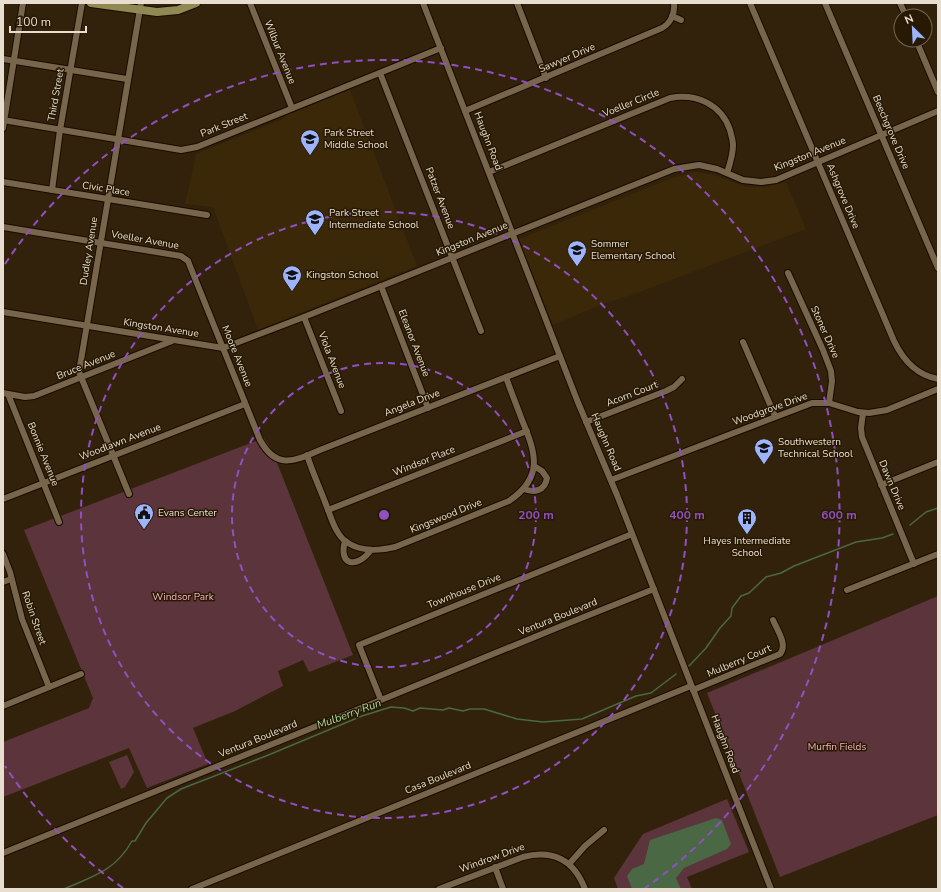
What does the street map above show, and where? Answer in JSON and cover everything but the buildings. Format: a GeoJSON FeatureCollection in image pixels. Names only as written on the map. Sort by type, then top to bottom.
{"type":"FeatureCollection","features":[{"type":"Feature","properties":{"kind":"main road"},"geometry":{"type":"LineString","coordinates":[[91,3],[140,7],[158,12],[174,11],[196,3]]}},
{"type":"Feature","properties":{"kind":"street"},"geometry":{"type":"LineString","coordinates":[[3,123],[23,3]]}},
{"type":"Feature","properties":{"kind":"street","name":"Third Street"},"geometry":{"type":"LineString","coordinates":[[52,190],[60,130],[82,3]]}},
{"type":"Feature","properties":{"kind":"street","name":"Wilbur Avenue"},"geometry":{"type":"LineString","coordinates":[[250,3],[292,108]]}},
{"type":"Feature","properties":{"kind":"street","name":"Haughn Road"},"geometry":{"type":"LineString","coordinates":[[423,3],[560,356],[611,480],[771,889]]}},
{"type":"Feature","properties":{"kind":"street"},"geometry":{"type":"LineString","coordinates":[[517,3],[546,78]]}},
{"type":"Feature","properties":{"kind":"street"},"geometry":{"type":"LineString","coordinates":[[674,3],[672,16],[681,20]]}},
{"type":"Feature","properties":{"kind":"street","name":"Ashgrove Drive"},"geometry":{"type":"LineString","coordinates":[[750,3],[900,354],[914,369],[938,380]]}},
{"type":"Feature","properties":{"kind":"street","name":"Beechgrove Drive"},"geometry":{"type":"LineString","coordinates":[[825,3],[938,268]]}},
{"type":"Feature","properties":{"kind":"street","name":"Dudley Avenue"},"geometry":{"type":"LineString","coordinates":[[129,494],[79,372],[140,7]]}},
{"type":"Feature","properties":{"kind":"street","name":"Sawyer Drive"},"geometry":{"type":"LineString","coordinates":[[465,111],[662,28],[668,23],[672,16]]}},
{"type":"Feature","properties":{"kind":"street","name":"Park Street"},"geometry":{"type":"LineString","coordinates":[[3,123],[186,149],[197,147],[441,48]]}},
{"type":"Feature","properties":{"kind":"street"},"geometry":{"type":"LineString","coordinates":[[919,48],[938,92]]}},
{"type":"Feature","properties":{"kind":"street"},"geometry":{"type":"LineString","coordinates":[[3,59],[127,79]]}},
{"type":"Feature","properties":{"kind":"street","name":"Patzer Avenue"},"geometry":{"type":"LineString","coordinates":[[380,72],[481,331]]}},
{"type":"Feature","properties":{"kind":"street","name":"Voeller Circle"},"geometry":{"type":"LineString","coordinates":[[489,172],[670,98],[686,96],[706,101],[720,112],[724,118],[732,136],[733,146],[727,173]]}},
{"type":"Feature","properties":{"kind":"street","name":"Kingston Avenue"},"geometry":{"type":"LineString","coordinates":[[3,312],[223,348],[674,169],[699,165],[708,166],[743,180],[768,181],[786,176],[938,112]]}},
{"type":"Feature","properties":{"kind":"street","name":"Civic Place"},"geometry":{"type":"LineString","coordinates":[[3,182],[207,215]]}},
{"type":"Feature","properties":{"kind":"street","name":"Voeller Avenue"},"geometry":{"type":"LineString","coordinates":[[3,227],[181,256],[188,261]]}},
{"type":"Feature","properties":{"kind":"street","name":"Moore Avenue"},"geometry":{"type":"LineString","coordinates":[[188,261],[260,440],[265,450],[272,456]]}},
{"type":"Feature","properties":{"kind":"street","name":"Stoner Drive"},"geometry":{"type":"LineString","coordinates":[[788,273],[831,371],[832,381],[829,403]]}},
{"type":"Feature","properties":{"kind":"street","name":"Eleanor Avenue"},"geometry":{"type":"LineString","coordinates":[[381,286],[428,408]]}},
{"type":"Feature","properties":{"kind":"street","name":"Viola Avenue"},"geometry":{"type":"LineString","coordinates":[[304,317],[341,410]]}},
{"type":"Feature","properties":{"kind":"street","name":"Bruce Avenue"},"geometry":{"type":"LineString","coordinates":[[5,394],[30,397],[34,396],[174,340]]}},
{"type":"Feature","properties":{"kind":"street"},"geometry":{"type":"LineString","coordinates":[[744,342],[775,416]]}},
{"type":"Feature","properties":{"kind":"street","name":"Angela Drive"},"geometry":{"type":"LineString","coordinates":[[272,456],[276,459],[293,461],[560,356]]}},
{"type":"Feature","properties":{"kind":"street","name":"Kingswood Drive"},"geometry":{"type":"LineString","coordinates":[[345,541],[371,550],[395,547],[500,505],[517,496],[524,489],[534,466],[533,448],[506,377]]}},
{"type":"Feature","properties":{"kind":"street","name":"Acorn Court"},"geometry":{"type":"LineString","coordinates":[[586,422],[674,388],[682,379]]}},
{"type":"Feature","properties":{"kind":"street","name":"Woodgrove Drive"},"geometry":{"type":"LineString","coordinates":[[611,480],[812,403],[829,403],[863,413],[874,413],[887,410],[938,389]]}},
{"type":"Feature","properties":{"kind":"street","name":"Bonnie Avenue"},"geometry":{"type":"LineString","coordinates":[[5,394],[44,483],[59,522]]}},
{"type":"Feature","properties":{"kind":"street","name":"Woodlawn Avenue"},"geometry":{"type":"LineString","coordinates":[[3,499],[245,404]]}},
{"type":"Feature","properties":{"kind":"street","name":"Dawn Drive"},"geometry":{"type":"LineString","coordinates":[[863,413],[861,428],[862,437],[914,564]]}},
{"type":"Feature","properties":{"kind":"street","name":"Windsor Place"},"geometry":{"type":"LineString","coordinates":[[328,510],[527,431]]}},
{"type":"Feature","properties":{"kind":"street"},"geometry":{"type":"LineString","coordinates":[[307,455],[333,523],[345,541],[343,548],[346,560],[352,563],[362,560],[371,550]]}},
{"type":"Feature","properties":{"kind":"street"},"geometry":{"type":"LineString","coordinates":[[881,485],[938,462]]}},
{"type":"Feature","properties":{"kind":"street"},"geometry":{"type":"LineString","coordinates":[[524,489],[536,491],[540,490],[545,485],[547,478],[545,474],[534,466]]}},
{"type":"Feature","properties":{"kind":"street","name":"Townhouse Drive"},"geometry":{"type":"LineString","coordinates":[[381,700],[359,645],[632,534]]}},
{"type":"Feature","properties":{"kind":"street","name":"Robin Street"},"geometry":{"type":"LineString","coordinates":[[3,554],[22,619],[49,687]]}},
{"type":"Feature","properties":{"kind":"street"},"geometry":{"type":"LineString","coordinates":[[847,590],[938,554]]}},
{"type":"Feature","properties":{"kind":"street"},"geometry":{"type":"LineString","coordinates":[[3,582],[11,579]]}},
{"type":"Feature","properties":{"kind":"street","name":"Ventura Boulevard"},"geometry":{"type":"LineString","coordinates":[[3,853],[654,589]]}},
{"type":"Feature","properties":{"kind":"street","name":"Mulberry Court"},"geometry":{"type":"LineString","coordinates":[[692,688],[780,654],[783,648],[782,643],[773,620]]}},
{"type":"Feature","properties":{"kind":"street"},"geometry":{"type":"LineString","coordinates":[[3,706],[81,674]]}},
{"type":"Feature","properties":{"kind":"street","name":"Casa Boulevard"},"geometry":{"type":"LineString","coordinates":[[192,889],[692,688]]}},
{"type":"Feature","properties":{"kind":"street"},"geometry":{"type":"LineString","coordinates":[[569,864],[585,846],[604,830]]}},
{"type":"Feature","properties":{"kind":"street","name":"Windrow Drive"},"geometry":{"type":"LineString","coordinates":[[439,889],[533,854],[543,854],[555,856],[569,864],[579,876],[585,889]]}},
{"type":"Feature","properties":{"kind":"street"},"geometry":{"type":"LineString","coordinates":[[495,868],[503,889]]}},
{"type":"Feature","properties":{"kind":"shaded area","name":"Park Street Intermediate School"},"geometry":{"type":"Polygon","coordinates":[[[350,90],[417,266],[258,330],[213,207],[185,204],[196,154],[350,90]]]}},
{"type":"Feature","properties":{"kind":"shaded area"},"geometry":{"type":"Polygon","coordinates":[[[696,172],[715,175],[746,187],[764,187],[786,182],[806,229],[632,295],[608,302],[553,325],[519,239],[672,178],[696,172]]]}},
{"type":"Feature","properties":{"kind":"shaded area"},"geometry":{"type":"Polygon","coordinates":[[[716,818],[722,820],[731,844],[727,849],[684,868],[676,878],[681,889],[632,889],[627,876],[632,869],[644,864],[650,840],[716,818]]]}},
{"type":"Feature","properties":{"kind":"green space","name":"Windsor Park"},"geometry":{"type":"Polygon","coordinates":[[[264,438],[272,450],[353,655],[309,672],[303,660],[278,671],[283,686],[235,711],[193,728],[208,764],[147,788],[129,748],[3,797],[3,742],[89,708],[93,698],[24,530],[264,438]]]}},
{"type":"Feature","properties":{"kind":"green space","name":"Murfin Fields"},"geometry":{"type":"Polygon","coordinates":[[[938,596],[938,815],[780,877],[707,693],[938,596]]]}},
{"type":"Feature","properties":{"kind":"green space"},"geometry":{"type":"Polygon","coordinates":[[[127,755],[134,772],[125,787],[121,789],[109,762],[127,755]]]}},
{"type":"Feature","properties":{"kind":"green space"},"geometry":{"type":"Polygon","coordinates":[[[727,799],[749,852],[687,877],[692,889],[618,889],[614,878],[643,834],[727,799]]]}},
{"type":"Feature","properties":{"kind":"waterway","name":"Mulberry Run"},"geometry":{"type":"LineString","coordinates":[[910,525],[926,512],[938,508]]}},
{"type":"Feature","properties":{"kind":"waterway","name":"Mulberry Run"},"geometry":{"type":"LineString","coordinates":[[689,666],[706,648],[720,628],[731,616],[732,608],[741,596],[749,593],[766,577],[781,573],[794,566],[856,542],[882,538],[893,534]]}},
{"type":"Feature","properties":{"kind":"waterway","name":"Mulberry Run"},"geometry":{"type":"LineString","coordinates":[[64,889],[94,876],[111,866],[132,841],[135,841],[146,823],[167,798],[181,789],[362,716],[391,707],[404,708],[413,711],[420,708],[443,710],[449,708],[463,711],[470,709],[484,709],[517,719],[543,722],[582,719],[636,696],[651,693],[676,674]]}},
{"type":"Feature","properties":{"kind":"place","name":"Park Street Middle School"},"geometry":{"type":"Point","coordinates":[310,156]}},
{"type":"Feature","properties":{"kind":"place","name":"Park Street Intermediate School"},"geometry":{"type":"Point","coordinates":[315,236]}},
{"type":"Feature","properties":{"kind":"place","name":"Sommer Elementary School"},"geometry":{"type":"Point","coordinates":[577,267]}},
{"type":"Feature","properties":{"kind":"place","name":"Kingston School"},"geometry":{"type":"Point","coordinates":[292,292]}},
{"type":"Feature","properties":{"kind":"place","name":"Southwestern Technical School"},"geometry":{"type":"Point","coordinates":[764,465]}},
{"type":"Feature","properties":{"kind":"place","name":"Evans Center"},"geometry":{"type":"Point","coordinates":[144,530]}},
{"type":"Feature","properties":{"kind":"place","name":"Hayes Intermediate School"},"geometry":{"type":"Point","coordinates":[747,535]}}]}
